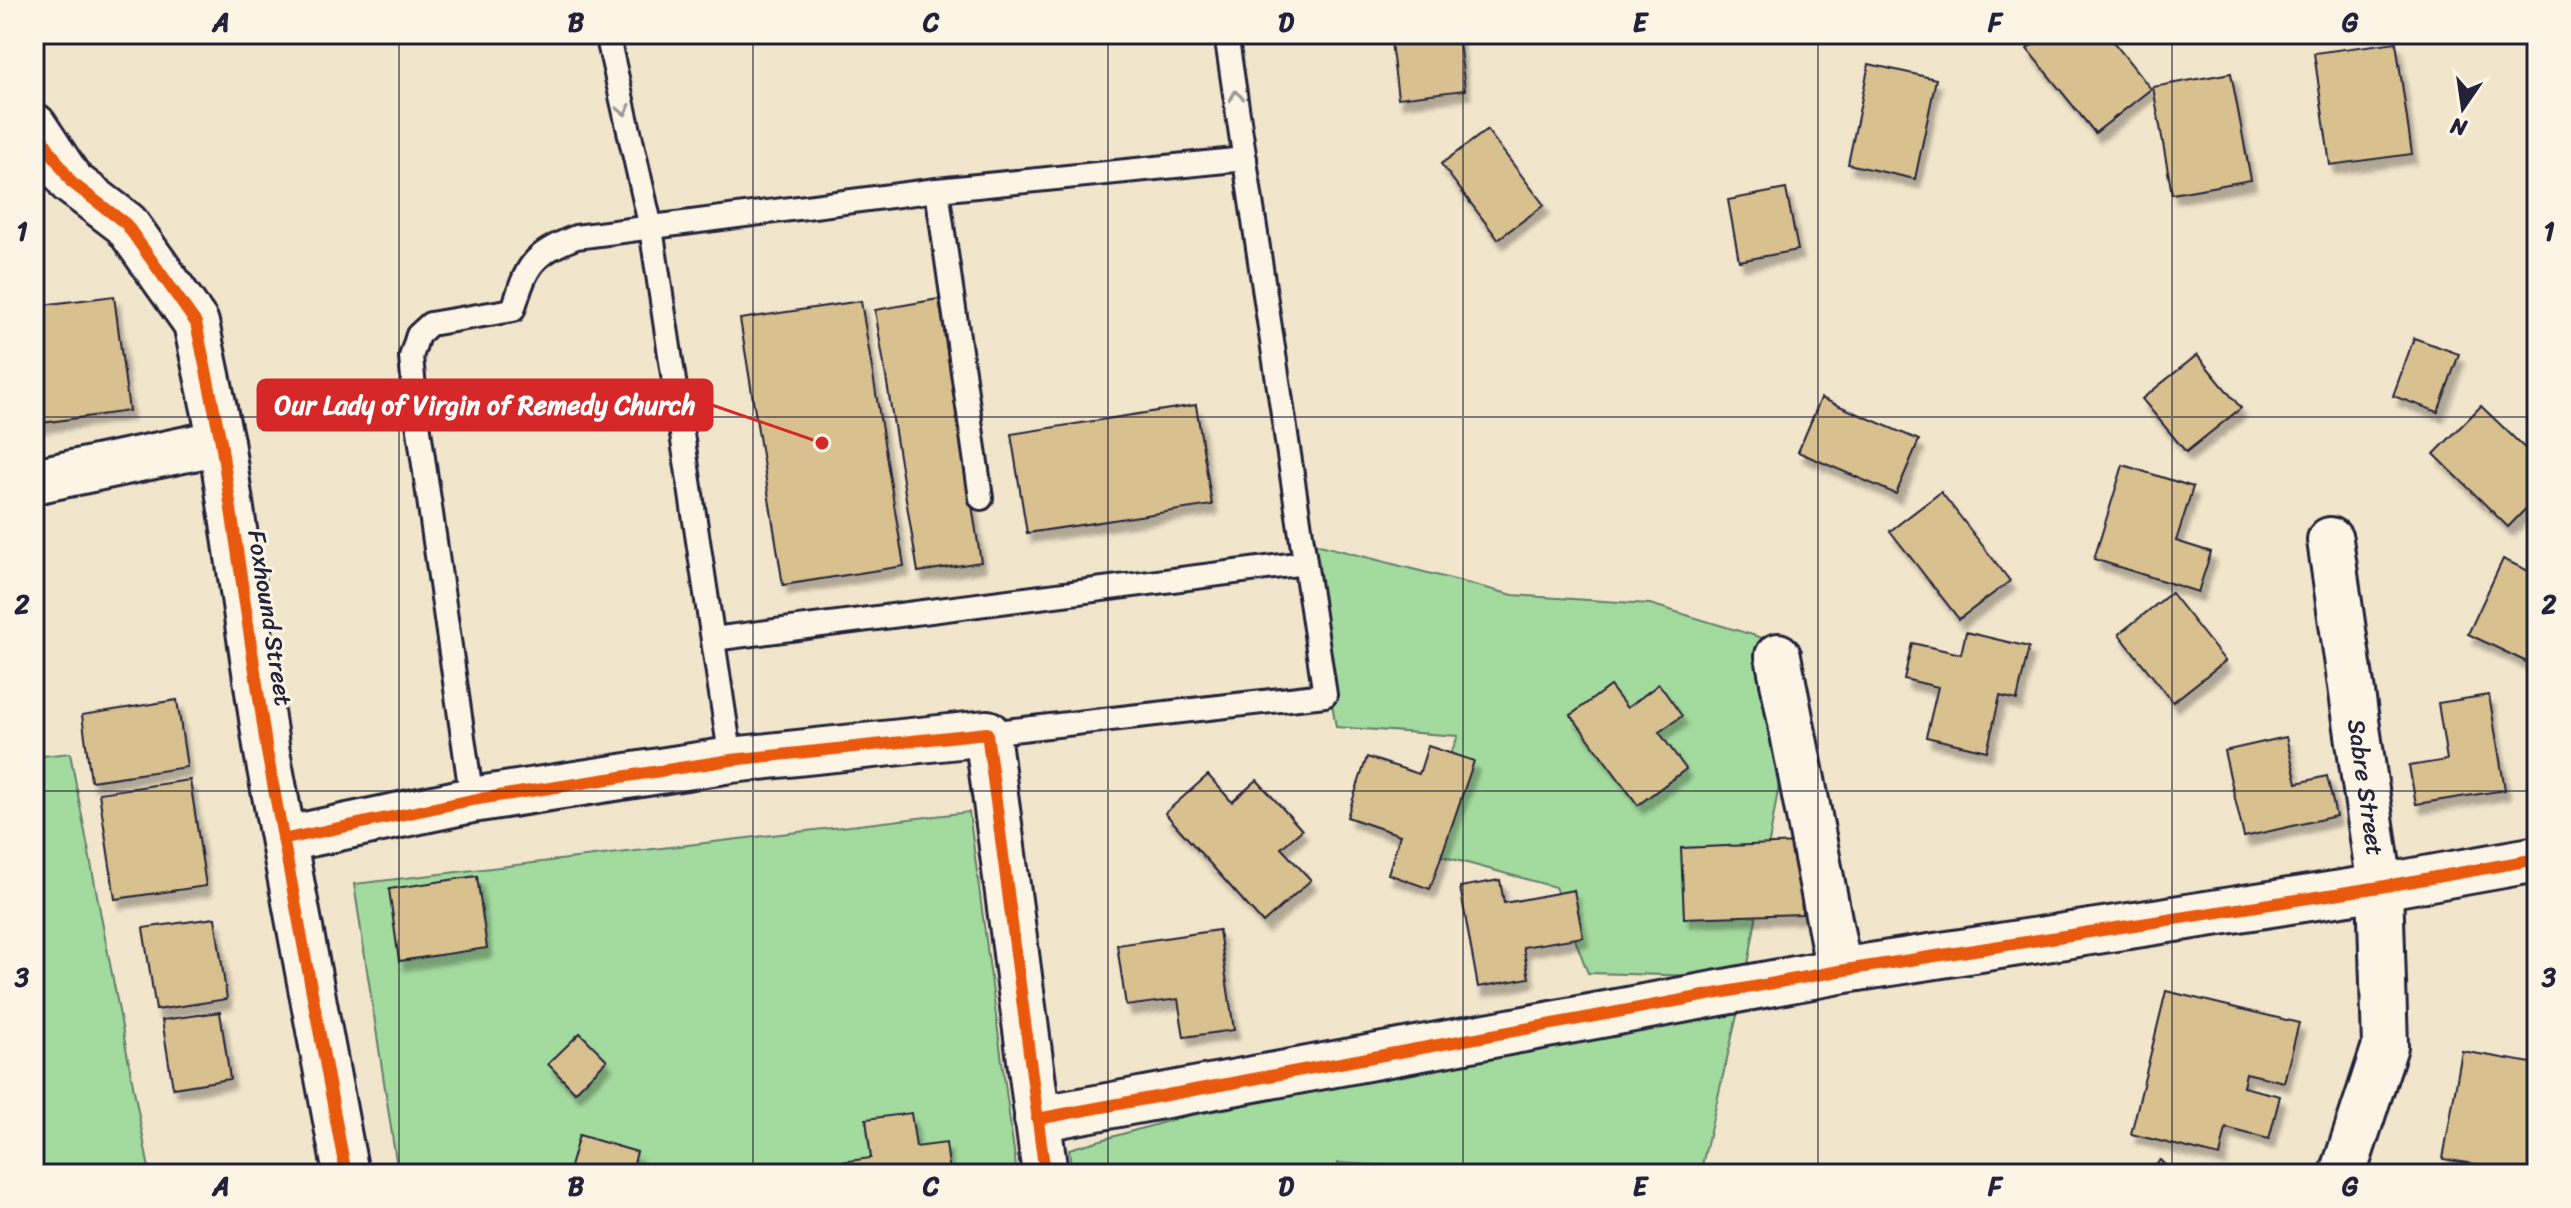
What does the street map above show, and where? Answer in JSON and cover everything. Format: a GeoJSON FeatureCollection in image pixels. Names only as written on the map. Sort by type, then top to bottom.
{"type":"FeatureCollection","features":[{"type":"Feature","properties":{"kind":"street","name":"Foxhound Street"},"geometry":{"type":"LineString","coordinates":[[34,126],[71,182],[126,224],[196,323],[221,442],[267,752],[286,839],[346,1174]]}},
{"type":"Feature","properties":{"kind":"street"},"geometry":{"type":"LineString","coordinates":[[34,481],[221,442]]}},
{"type":"Feature","properties":{"kind":"street","name":"Sabre Street"},"geometry":{"type":"LineString","coordinates":[[2330,540],[2380,887],[2385,1046],[2343,1174]]}},
{"type":"Feature","properties":{"kind":"street"},"geometry":{"type":"LineString","coordinates":[[1778,656],[1839,971]]}},
{"type":"Feature","properties":{"kind":"street"},"geometry":{"type":"LineString","coordinates":[[286,839],[472,800],[731,760],[987,733],[1045,1174]]}},
{"type":"Feature","properties":{"kind":"street"},"geometry":{"type":"LineString","coordinates":[[1037,1119],[1839,971],[2380,887],[2537,859]]}},
{"type":"Feature","properties":{"kind":"lane"},"geometry":{"type":"LineString","coordinates":[[607,34],[651,228],[731,760]]}},
{"type":"Feature","properties":{"kind":"lane"},"geometry":{"type":"LineString","coordinates":[[987,733],[1325,695],[1226,34]]}},
{"type":"Feature","properties":{"kind":"lane"},"geometry":{"type":"LineString","coordinates":[[472,800],[411,357],[418,335],[430,324],[513,310],[525,272],[548,248],[576,237],[937,190],[1245,159]]}},
{"type":"Feature","properties":{"kind":"lane"},"geometry":{"type":"LineString","coordinates":[[937,190],[981,498]]}},
{"type":"Feature","properties":{"kind":"lane"},"geometry":{"type":"LineString","coordinates":[[713,639],[1305,563]]}},
{"type":"Feature","properties":{"kind":"green space"},"geometry":{"type":"Polygon","coordinates":[[[1304,541],[1513,595],[1650,604],[1802,650],[1746,977],[1700,1174],[1544,1174],[1338,1163],[1339,1174],[1072,1174],[1069,1149],[1338,1073],[1742,977],[1588,973],[1555,887],[1412,848],[1458,736],[1336,727],[1304,541]]]}},
{"type":"Feature","properties":{"kind":"green space"},"geometry":{"type":"Polygon","coordinates":[[[70,753],[150,1174],[34,1174],[34,757],[70,753]]]}},
{"type":"Feature","properties":{"kind":"green space"},"geometry":{"type":"Polygon","coordinates":[[[969,812],[1017,1174],[398,1174],[354,884],[969,812]]]}},
{"type":"Feature","properties":{"kind":"building"},"geometry":{"type":"Polygon","coordinates":[[[1390,34],[1458,34],[1465,90],[1398,98],[1390,34]]]}},
{"type":"Feature","properties":{"kind":"building"},"geometry":{"type":"Polygon","coordinates":[[[2046,34],[2107,34],[2151,89],[2095,133],[2027,49],[2046,34]]]}},
{"type":"Feature","properties":{"kind":"building"},"geometry":{"type":"Polygon","coordinates":[[[2396,42],[2412,154],[2330,165],[2314,53],[2396,42]]]}},
{"type":"Feature","properties":{"kind":"building"},"geometry":{"type":"Polygon","coordinates":[[[1869,64],[1936,79],[1915,179],[1848,164],[1869,64]]]}},
{"type":"Feature","properties":{"kind":"building"},"geometry":{"type":"Polygon","coordinates":[[[2231,73],[2251,180],[2172,194],[2153,87],[2231,73]]]}},
{"type":"Feature","properties":{"kind":"building"},"geometry":{"type":"Polygon","coordinates":[[[1487,130],[1544,205],[1498,239],[1441,164],[1487,130]]]}},
{"type":"Feature","properties":{"kind":"building"},"geometry":{"type":"Polygon","coordinates":[[[1786,189],[1798,250],[1739,261],[1728,200],[1786,189]]]}},
{"type":"Feature","properties":{"kind":"building"},"geometry":{"type":"Polygon","coordinates":[[[114,296],[129,411],[34,424],[34,306],[114,296]]]}},
{"type":"Feature","properties":{"kind":"building"},"geometry":{"type":"Polygon","coordinates":[[[939,299],[981,562],[918,572],[875,310],[939,299]]]}},
{"type":"Feature","properties":{"kind":"building"},"geometry":{"type":"Polygon","coordinates":[[[861,301],[904,566],[783,585],[740,319],[861,301]]]}},
{"type":"Feature","properties":{"kind":"building"},"geometry":{"type":"Polygon","coordinates":[[[2414,338],[2459,354],[2438,412],[2393,396],[2414,338]]]}},
{"type":"Feature","properties":{"kind":"building"},"geometry":{"type":"Polygon","coordinates":[[[2197,355],[2241,408],[2186,452],[2142,399],[2197,355]]]}},
{"type":"Feature","properties":{"kind":"building"},"geometry":{"type":"Polygon","coordinates":[[[1821,398],[1919,440],[1896,494],[1798,452],[1821,398]]]}},
{"type":"Feature","properties":{"kind":"building"},"geometry":{"type":"Polygon","coordinates":[[[1196,405],[1212,505],[1027,533],[1011,434],[1196,405]]]}},
{"type":"Feature","properties":{"kind":"building"},"geometry":{"type":"Polygon","coordinates":[[[2481,406],[2537,460],[2537,497],[2508,527],[2434,454],[2481,406]]]}},
{"type":"Feature","properties":{"kind":"building"},"geometry":{"type":"Polygon","coordinates":[[[2123,465],[2193,487],[2176,541],[2211,552],[2198,592],[2094,559],[2123,465]]]}},
{"type":"Feature","properties":{"kind":"building"},"geometry":{"type":"Polygon","coordinates":[[[1941,492],[2010,581],[1959,619],[1890,531],[1941,492]]]}},
{"type":"Feature","properties":{"kind":"building"},"geometry":{"type":"Polygon","coordinates":[[[2503,559],[2537,575],[2535,666],[2468,634],[2503,559]]]}},
{"type":"Feature","properties":{"kind":"building"},"geometry":{"type":"Polygon","coordinates":[[[2171,593],[2225,661],[2173,702],[2119,634],[2171,593]]]}},
{"type":"Feature","properties":{"kind":"building"},"geometry":{"type":"Polygon","coordinates":[[[1966,632],[2029,647],[2017,700],[2000,696],[1987,751],[1926,737],[1938,687],[1904,679],[1912,643],[1961,654],[1966,632]]]}},
{"type":"Feature","properties":{"kind":"building"},"geometry":{"type":"Polygon","coordinates":[[[1659,684],[1682,716],[1659,732],[1686,769],[1638,805],[1571,715],[1610,686],[1627,708],[1659,684]]]}},
{"type":"Feature","properties":{"kind":"building"},"geometry":{"type":"Polygon","coordinates":[[[2489,695],[2505,790],[2416,804],[2409,766],[2447,760],[2438,703],[2489,695]]]}},
{"type":"Feature","properties":{"kind":"building"},"geometry":{"type":"Polygon","coordinates":[[[177,700],[187,767],[91,781],[82,715],[177,700]]]}},
{"type":"Feature","properties":{"kind":"building"},"geometry":{"type":"Polygon","coordinates":[[[2286,737],[2297,783],[2327,776],[2336,816],[2244,837],[2224,751],[2286,737]]]}},
{"type":"Feature","properties":{"kind":"building"},"geometry":{"type":"Polygon","coordinates":[[[1428,746],[1474,761],[1430,889],[1388,874],[1400,835],[1347,817],[1367,757],[1419,774],[1428,746]]]}},
{"type":"Feature","properties":{"kind":"building"},"geometry":{"type":"Polygon","coordinates":[[[1208,775],[1232,802],[1257,780],[1302,830],[1281,848],[1311,880],[1263,923],[1165,813],[1208,775]]]}},
{"type":"Feature","properties":{"kind":"building"},"geometry":{"type":"Polygon","coordinates":[[[190,780],[206,886],[115,899],[99,793],[190,780]]]}},
{"type":"Feature","properties":{"kind":"building"},"geometry":{"type":"Polygon","coordinates":[[[1799,843],[1802,914],[1684,918],[1681,848],[1799,843]]]}},
{"type":"Feature","properties":{"kind":"building"},"geometry":{"type":"Polygon","coordinates":[[[477,876],[487,948],[399,961],[389,889],[477,876]]]}},
{"type":"Feature","properties":{"kind":"building"},"geometry":{"type":"Polygon","coordinates":[[[1500,880],[1504,903],[1574,890],[1583,937],[1523,947],[1529,978],[1478,987],[1460,887],[1500,880]]]}},
{"type":"Feature","properties":{"kind":"building"},"geometry":{"type":"Polygon","coordinates":[[[215,918],[227,999],[156,1010],[143,928],[215,918]]]}},
{"type":"Feature","properties":{"kind":"building"},"geometry":{"type":"Polygon","coordinates":[[[1219,930],[1234,1030],[1184,1037],[1178,999],[1126,1006],[1117,945],[1219,930]]]}},
{"type":"Feature","properties":{"kind":"building"},"geometry":{"type":"Polygon","coordinates":[[[2166,991],[2299,1023],[2284,1082],[2246,1073],[2243,1087],[2280,1096],[2269,1139],[2226,1128],[2220,1156],[2131,1134],[2166,991]]]}},
{"type":"Feature","properties":{"kind":"building"},"geometry":{"type":"Polygon","coordinates":[[[220,1012],[230,1079],[173,1088],[162,1020],[220,1012]]]}},
{"type":"Feature","properties":{"kind":"building"},"geometry":{"type":"Polygon","coordinates":[[[580,1033],[607,1060],[575,1092],[548,1064],[580,1033]]]}},
{"type":"Feature","properties":{"kind":"building"},"geometry":{"type":"Polygon","coordinates":[[[2462,1051],[2537,1064],[2537,1174],[2443,1159],[2462,1051]]]}},
{"type":"Feature","properties":{"kind":"building"},"geometry":{"type":"Polygon","coordinates":[[[911,1113],[916,1147],[946,1143],[950,1174],[843,1174],[841,1162],[871,1158],[866,1119],[911,1113]]]}},
{"type":"Feature","properties":{"kind":"building"},"geometry":{"type":"Polygon","coordinates":[[[579,1135],[637,1152],[631,1174],[568,1174],[579,1135]]]}},
{"type":"Feature","properties":{"kind":"building"},"geometry":{"type":"Polygon","coordinates":[[[2160,1160],[2174,1174],[2146,1174],[2160,1160]]]}},
{"type":"Feature","properties":{"kind":"cycle path"},"geometry":{"type":"LineString","coordinates":[[34,126],[71,182],[126,224],[196,323],[221,442],[267,752],[346,1174]]}},
{"type":"Feature","properties":{"kind":"cycle path"},"geometry":{"type":"LineString","coordinates":[[286,839],[472,800],[731,760],[987,733],[1045,1174]]}},
{"type":"Feature","properties":{"kind":"cycle path"},"geometry":{"type":"LineString","coordinates":[[1037,1119],[1839,971],[2380,887],[2537,859]]}},
{"type":"Feature","properties":{"kind":"place","name":"Our Lady of Virgin of Remedy Church"},"geometry":{"type":"Point","coordinates":[822,443]}}]}
